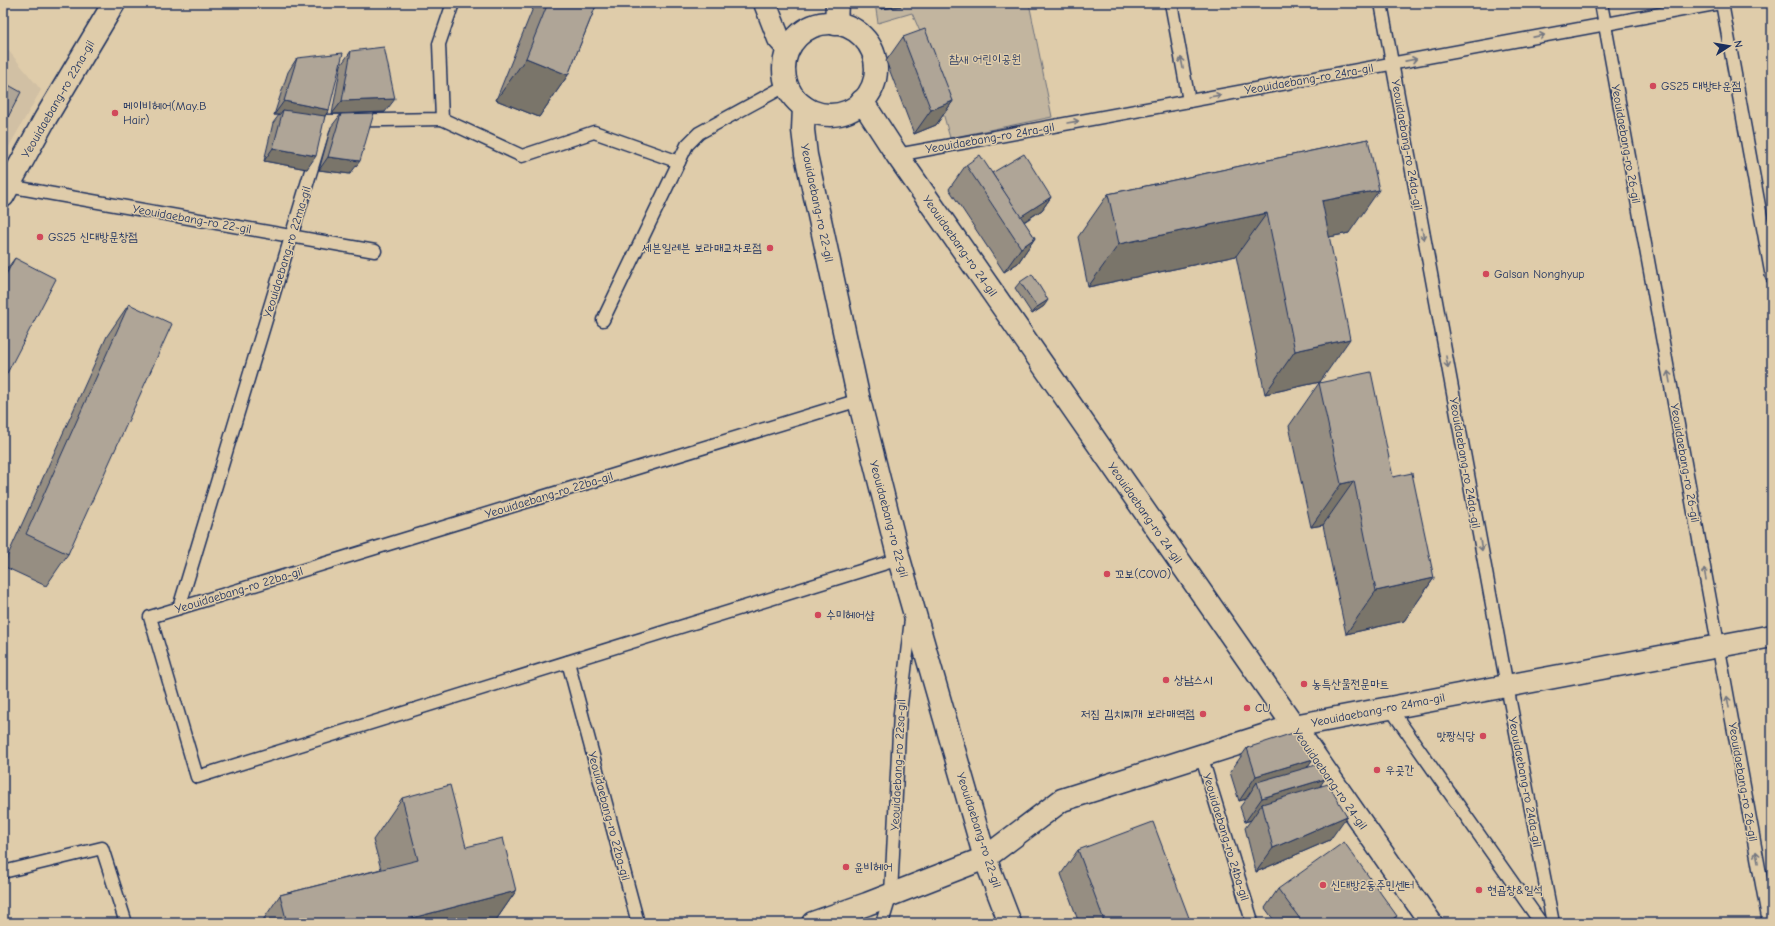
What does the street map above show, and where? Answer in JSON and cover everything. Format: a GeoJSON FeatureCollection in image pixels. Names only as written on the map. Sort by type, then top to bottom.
{"type":"FeatureCollection","features":[{"type":"Feature","properties":{"kind":"street","name":"Yeouidaebang-ro 22na-gil"},"geometry":{"type":"LineString","coordinates":[[6,191],[45,119],[114,3]]}},
{"type":"Feature","properties":{"kind":"street"},"geometry":{"type":"LineString","coordinates":[[765,3],[779,39],[788,49]]}},
{"type":"Feature","properties":{"kind":"street"},"geometry":{"type":"LineString","coordinates":[[837,13],[864,38],[874,58],[875,72],[872,86],[856,107],[843,113],[830,115],[816,113],[804,107],[793,97],[786,85],[784,71],[788,49],[800,33],[812,26],[826,23],[837,13]]}},
{"type":"Feature","properties":{"kind":"street","name":"Yeouidaebang-ro 24-gil"},"geometry":{"type":"LineString","coordinates":[[862,101],[897,155],[1431,923]]}},
{"type":"Feature","properties":{"kind":"street","name":"Yeouidaebang-ro 22-gil"},"geometry":{"type":"LineString","coordinates":[[804,107],[803,130],[806,155],[859,400],[899,559],[985,858],[1010,923]]}},
{"type":"Feature","properties":{"kind":"street","name":"Yeouidaebang-ro 24ma-gil"},"geometry":{"type":"LineString","coordinates":[[813,923],[985,858],[1062,800],[1294,726],[1772,636]]}},
{"type":"Feature","properties":{"kind":"lane"},"geometry":{"type":"LineString","coordinates":[[453,3],[439,44],[442,119],[522,156],[594,132],[679,162]]}},
{"type":"Feature","properties":{"kind":"lane"},"geometry":{"type":"LineString","coordinates":[[1171,3],[1189,101]]}},
{"type":"Feature","properties":{"kind":"lane","name":"Yeouidaebang-ro 24da-gil"},"geometry":{"type":"LineString","coordinates":[[1381,3],[1507,686],[1553,923]]}},
{"type":"Feature","properties":{"kind":"lane","name":"Yeouidaebang-ro 26-gil"},"geometry":{"type":"LineString","coordinates":[[1601,3],[1769,923]]}},
{"type":"Feature","properties":{"kind":"lane"},"geometry":{"type":"LineString","coordinates":[[1721,3],[1772,276]]}},
{"type":"Feature","properties":{"kind":"lane","name":"Yeouidaebang-ro 24ra-gil"},"geometry":{"type":"LineString","coordinates":[[897,155],[1721,3]]}},
{"type":"Feature","properties":{"kind":"lane"},"geometry":{"type":"LineString","coordinates":[[603,320],[687,145],[699,133],[786,85]]}},
{"type":"Feature","properties":{"kind":"lane","name":"Yeouidaebang-ro 22ma-gil"},"geometry":{"type":"LineString","coordinates":[[179,608],[326,121],[442,119]]}},
{"type":"Feature","properties":{"kind":"lane","name":"Yeouidaebang-ro 22-gil"},"geometry":{"type":"LineString","coordinates":[[6,191],[291,236],[375,251]]}},
{"type":"Feature","properties":{"kind":"lane","name":"Yeouidaebang-ro 22ba-gil"},"geometry":{"type":"LineString","coordinates":[[859,400],[150,617],[197,777],[899,559]]}},
{"type":"Feature","properties":{"kind":"lane","name":"Yeouidaebang-ro 22sa-gil"},"geometry":{"type":"LineString","coordinates":[[882,923],[891,894],[900,713],[912,605]]}},
{"type":"Feature","properties":{"kind":"lane","name":"Yeouidaebang-ro 22ba-gil"},"geometry":{"type":"LineString","coordinates":[[568,662],[638,923]]}},
{"type":"Feature","properties":{"kind":"lane"},"geometry":{"type":"LineString","coordinates":[[1390,708],[1541,923]]}},
{"type":"Feature","properties":{"kind":"lane","name":"Yeouidaebang-ro 24ba-gil"},"geometry":{"type":"LineString","coordinates":[[1201,755],[1251,918]]}},
{"type":"Feature","properties":{"kind":"lane"},"geometry":{"type":"LineString","coordinates":[[3,872],[102,848],[126,923]]}},
{"type":"Feature","properties":{"kind":"shaded area"},"geometry":{"type":"Polygon","coordinates":[[[3,44],[41,90],[3,157],[3,44]]]}},
{"type":"Feature","properties":{"kind":"green space","name":"참새 어린이공원"},"geometry":{"type":"Polygon","coordinates":[[[875,3],[1029,3],[1052,117],[950,138],[921,34],[912,13],[878,23],[875,3]]]}},
{"type":"Feature","properties":{"kind":"building"},"geometry":{"type":"Polygon","coordinates":[[[548,3],[597,3],[568,75],[526,58],[548,3]]]}},
{"type":"Feature","properties":{"kind":"building"},"geometry":{"type":"Polygon","coordinates":[[[925,29],[953,101],[931,110],[903,37],[925,29]]]}},
{"type":"Feature","properties":{"kind":"building"},"geometry":{"type":"Polygon","coordinates":[[[384,47],[395,99],[342,101],[351,51],[384,47]]]}},
{"type":"Feature","properties":{"kind":"building"},"geometry":{"type":"Polygon","coordinates":[[[343,53],[329,110],[284,101],[297,58],[343,53]]]}},
{"type":"Feature","properties":{"kind":"building"},"geometry":{"type":"Polygon","coordinates":[[[3,82],[21,92],[3,127],[3,82]]]}},
{"type":"Feature","properties":{"kind":"building"},"geometry":{"type":"Polygon","coordinates":[[[283,110],[325,116],[316,156],[273,148],[283,110]]]}},
{"type":"Feature","properties":{"kind":"building"},"geometry":{"type":"Polygon","coordinates":[[[374,113],[360,161],[328,157],[341,114],[374,113]]]}},
{"type":"Feature","properties":{"kind":"building"},"geometry":{"type":"Polygon","coordinates":[[[1368,139],[1379,190],[1322,201],[1350,339],[1295,351],[1267,213],[1119,244],[1108,194],[1368,139]]]}},
{"type":"Feature","properties":{"kind":"building"},"geometry":{"type":"Polygon","coordinates":[[[1024,154],[1051,197],[1020,217],[992,173],[1024,154]]]}},
{"type":"Feature","properties":{"kind":"building"},"geometry":{"type":"Polygon","coordinates":[[[980,155],[1035,238],[1021,248],[966,165],[980,155]]]}},
{"type":"Feature","properties":{"kind":"building"},"geometry":{"type":"Polygon","coordinates":[[[15,258],[56,279],[3,381],[3,280],[15,258]]]}},
{"type":"Feature","properties":{"kind":"building"},"geometry":{"type":"Polygon","coordinates":[[[1032,274],[1048,300],[1037,307],[1020,282],[1032,274]]]}},
{"type":"Feature","properties":{"kind":"building"},"geometry":{"type":"Polygon","coordinates":[[[129,304],[172,324],[68,554],[26,534],[129,304]]]}},
{"type":"Feature","properties":{"kind":"building"},"geometry":{"type":"Polygon","coordinates":[[[1371,372],[1393,477],[1412,473],[1434,578],[1376,591],[1354,481],[1341,484],[1319,383],[1371,372]]]}},
{"type":"Feature","properties":{"kind":"building"},"geometry":{"type":"Polygon","coordinates":[[[1296,732],[1313,759],[1256,776],[1247,748],[1296,732]]]}},
{"type":"Feature","properties":{"kind":"building"},"geometry":{"type":"Polygon","coordinates":[[[1316,765],[1325,779],[1262,798],[1257,782],[1316,765]]]}},
{"type":"Feature","properties":{"kind":"building"},"geometry":{"type":"Polygon","coordinates":[[[1328,784],[1347,816],[1273,848],[1262,804],[1328,784]]]}},
{"type":"Feature","properties":{"kind":"building"},"geometry":{"type":"Polygon","coordinates":[[[450,785],[466,847],[503,838],[516,891],[393,923],[287,923],[280,895],[418,860],[402,798],[450,785]]]}},
{"type":"Feature","properties":{"kind":"building"},"geometry":{"type":"Polygon","coordinates":[[[1153,822],[1191,923],[1105,923],[1078,850],[1153,822]]]}},
{"type":"Feature","properties":{"kind":"building"},"geometry":{"type":"Polygon","coordinates":[[[1344,842],[1397,916],[1387,923],[1303,923],[1278,889],[1344,842]]]}},
{"type":"Feature","properties":{"kind":"place","name":"GS25 대방타운점"},"geometry":{"type":"Point","coordinates":[1653,86]}},
{"type":"Feature","properties":{"kind":"place","name":"메이비헤어(May.B Hair)"},"geometry":{"type":"Point","coordinates":[115,113]}},
{"type":"Feature","properties":{"kind":"place","name":"GS25 신대방문창점"},"geometry":{"type":"Point","coordinates":[40,237]}},
{"type":"Feature","properties":{"kind":"place","name":"세븐일레븐 보라매교차로점"},"geometry":{"type":"Point","coordinates":[770,248]}},
{"type":"Feature","properties":{"kind":"place","name":"Galsan Nonghyup"},"geometry":{"type":"Point","coordinates":[1486,274]}},
{"type":"Feature","properties":{"kind":"place","name":"꼬보(COVO)"},"geometry":{"type":"Point","coordinates":[1107,574]}},
{"type":"Feature","properties":{"kind":"place","name":"수미헤어샵"},"geometry":{"type":"Point","coordinates":[818,615]}},
{"type":"Feature","properties":{"kind":"place","name":"상남스시"},"geometry":{"type":"Point","coordinates":[1166,680]}},
{"type":"Feature","properties":{"kind":"place","name":"농특산물전문마트"},"geometry":{"type":"Point","coordinates":[1304,684]}},
{"type":"Feature","properties":{"kind":"place","name":"CU"},"geometry":{"type":"Point","coordinates":[1247,708]}},
{"type":"Feature","properties":{"kind":"place","name":"저집 김치찌개 보라매역점"},"geometry":{"type":"Point","coordinates":[1203,714]}},
{"type":"Feature","properties":{"kind":"place","name":"맛짱식당"},"geometry":{"type":"Point","coordinates":[1483,736]}},
{"type":"Feature","properties":{"kind":"place","name":"우곳간"},"geometry":{"type":"Point","coordinates":[1377,770]}},
{"type":"Feature","properties":{"kind":"place","name":"윤비헤어"},"geometry":{"type":"Point","coordinates":[846,867]}},
{"type":"Feature","properties":{"kind":"place","name":"신대방2동주민센터"},"geometry":{"type":"Point","coordinates":[1323,885]}},
{"type":"Feature","properties":{"kind":"place","name":"현곱창&일석"},"geometry":{"type":"Point","coordinates":[1479,890]}}]}
